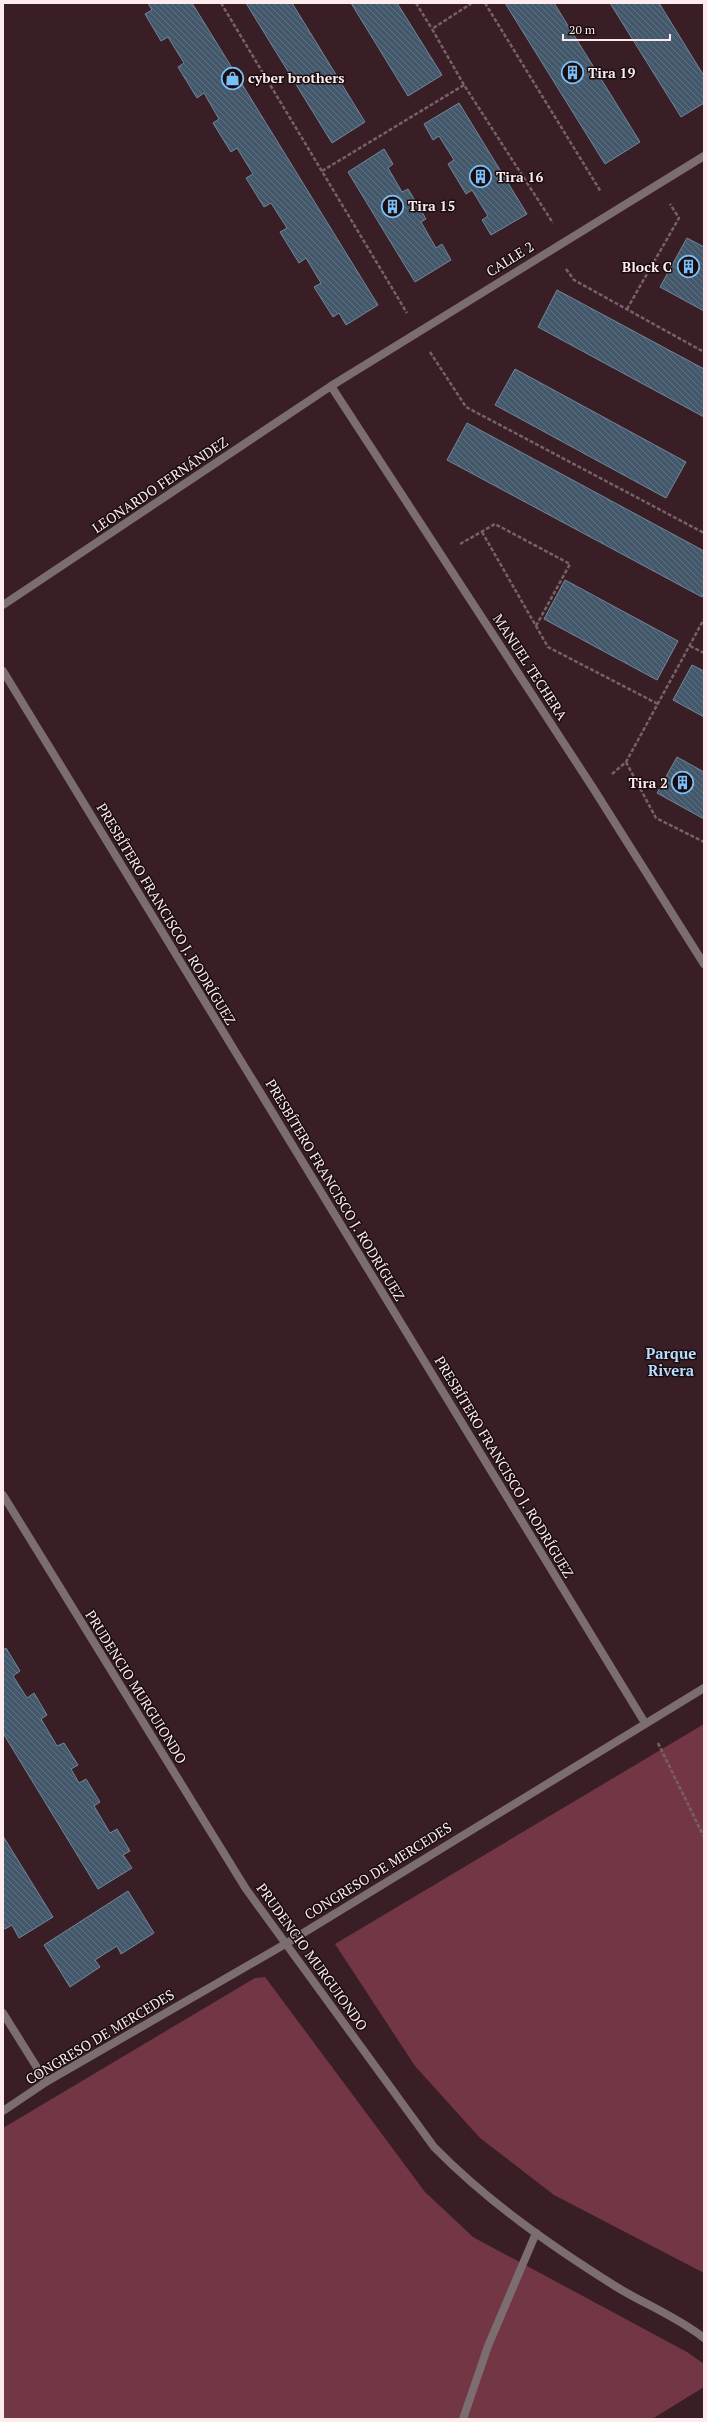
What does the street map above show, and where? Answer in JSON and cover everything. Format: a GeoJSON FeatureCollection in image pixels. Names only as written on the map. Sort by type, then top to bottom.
{"type":"FeatureCollection","features":[{"type":"Feature","properties":{"kind":"street","name":"CALLE 2"},"geometry":{"type":"LineString","coordinates":[[331,386],[552,249],[564,240],[704,156]]}},
{"type":"Feature","properties":{"kind":"street","name":"MANUEL TECHERA"},"geometry":{"type":"LineString","coordinates":[[331,386],[593,788],[704,964]]}},
{"type":"Feature","properties":{"kind":"street","name":"LEONARDO FERNÁNDEZ"},"geometry":{"type":"LineString","coordinates":[[3,605],[331,386]]}},
{"type":"Feature","properties":{"kind":"street","name":"PRESBÍTERO FRANCISCO J. RODRÍGUEZ"},"geometry":{"type":"LineString","coordinates":[[3,671],[645,1723]]}},
{"type":"Feature","properties":{"kind":"street","name":"PRUDENCIO MURGUIONDO"},"geometry":{"type":"LineString","coordinates":[[3,1495],[246,1889],[287,1943],[434,2148],[461,2175],[513,2218],[616,2286],[684,2323],[704,2338]]}},
{"type":"Feature","properties":{"kind":"street","name":"CONGRESO DE MERCEDES"},"geometry":{"type":"LineString","coordinates":[[3,2111],[46,2082],[287,1943],[704,1688]]}},
{"type":"Feature","properties":{"kind":"street"},"geometry":{"type":"LineString","coordinates":[[3,2013],[46,2082]]}},
{"type":"Feature","properties":{"kind":"street"},"geometry":{"type":"LineString","coordinates":[[463,2419],[488,2346],[536,2233]]}},
{"type":"Feature","properties":{"kind":"path"},"geometry":{"type":"LineString","coordinates":[[221,3],[322,172],[403,302],[417,332],[466,407],[704,533]]}},
{"type":"Feature","properties":{"kind":"path"},"geometry":{"type":"LineString","coordinates":[[416,3],[464,85],[564,240]]}},
{"type":"Feature","properties":{"kind":"path"},"geometry":{"type":"LineString","coordinates":[[432,28],[472,3]]}},
{"type":"Feature","properties":{"kind":"path"},"geometry":{"type":"LineString","coordinates":[[485,3],[613,211]]}},
{"type":"Feature","properties":{"kind":"path"},"geometry":{"type":"LineString","coordinates":[[322,172],[464,85]]}},
{"type":"Feature","properties":{"kind":"path"},"geometry":{"type":"LineString","coordinates":[[627,309],[679,218],[657,184]]}},
{"type":"Feature","properties":{"kind":"path"},"geometry":{"type":"LineString","coordinates":[[552,249],[574,280],[704,352]]}},
{"type":"Feature","properties":{"kind":"path"},"geometry":{"type":"LineString","coordinates":[[443,557],[495,524],[570,564],[536,626]]}},
{"type":"Feature","properties":{"kind":"path"},"geometry":{"type":"LineString","coordinates":[[482,532],[548,647],[658,704]]}},
{"type":"Feature","properties":{"kind":"path"},"geometry":{"type":"LineString","coordinates":[[593,788],[626,762],[704,619]]}},
{"type":"Feature","properties":{"kind":"path"},"geometry":{"type":"LineString","coordinates":[[690,646],[704,653]]}},
{"type":"Feature","properties":{"kind":"path"},"geometry":{"type":"LineString","coordinates":[[626,762],[656,818],[704,842]]}},
{"type":"Feature","properties":{"kind":"path"},"geometry":{"type":"LineString","coordinates":[[645,1723],[663,1750],[704,1838]]}},
{"type":"Feature","properties":{"kind":"shaded area"},"geometry":{"type":"Polygon","coordinates":[[[704,1724],[704,2273],[554,2195],[480,2138],[415,2066],[335,1944],[704,1724]]]}},
{"type":"Feature","properties":{"kind":"shaded area"},"geometry":{"type":"Polygon","coordinates":[[[265,1977],[425,2192],[473,2237],[687,2352],[704,2364],[704,2387],[652,2419],[3,2419],[3,2128],[255,1978],[265,1977]]]}},
{"type":"Feature","properties":{"kind":"building"},"geometry":{"type":"Polygon","coordinates":[[[148,3],[192,3],[378,305],[346,325],[339,313],[333,317],[314,287],[321,283],[306,258],[299,263],[280,232],[287,228],[271,203],[264,207],[246,178],[253,174],[237,148],[231,152],[213,123],[219,119],[204,93],[197,98],[178,67],[184,63],[168,37],[161,41],[145,14],[152,10],[148,3]]]}},
{"type":"Feature","properties":{"kind":"building"},"geometry":{"type":"Polygon","coordinates":[[[246,3],[292,3],[365,122],[332,143],[246,3]]]}},
{"type":"Feature","properties":{"kind":"building"},"geometry":{"type":"Polygon","coordinates":[[[351,3],[397,3],[442,75],[408,96],[351,3]]]}},
{"type":"Feature","properties":{"kind":"building","name":"Tira 19"},"geometry":{"type":"Polygon","coordinates":[[[505,3],[554,3],[640,142],[605,164],[505,3]]]}},
{"type":"Feature","properties":{"kind":"building"},"geometry":{"type":"Polygon","coordinates":[[[610,3],[659,3],[704,76],[704,103],[681,117],[610,3]]]}},
{"type":"Feature","properties":{"kind":"building","name":"Tira 16"},"geometry":{"type":"Polygon","coordinates":[[[459,103],[527,214],[491,235],[482,220],[488,216],[472,190],[466,194],[448,164],[454,160],[439,136],[433,140],[424,124],[459,103]]]}},
{"type":"Feature","properties":{"kind":"building","name":"Tira 15"},"geometry":{"type":"Polygon","coordinates":[[[384,149],[393,164],[388,168],[402,192],[408,189],[426,219],[421,222],[436,248],[442,244],[451,260],[415,282],[348,172],[384,149]]]}},
{"type":"Feature","properties":{"kind":"building","name":"Block C"},"geometry":{"type":"Polygon","coordinates":[[[687,238],[704,247],[704,311],[660,287],[687,238]]]}},
{"type":"Feature","properties":{"kind":"building"},"geometry":{"type":"Polygon","coordinates":[[[557,290],[704,369],[704,417],[538,327],[557,290]]]}},
{"type":"Feature","properties":{"kind":"building"},"geometry":{"type":"Polygon","coordinates":[[[515,369],[686,462],[666,498],[495,405],[515,369]]]}},
{"type":"Feature","properties":{"kind":"building"},"geometry":{"type":"Polygon","coordinates":[[[467,423],[704,551],[704,592],[702,597],[447,460],[467,423]]]}},
{"type":"Feature","properties":{"kind":"building"},"geometry":{"type":"Polygon","coordinates":[[[565,580],[678,641],[657,680],[544,619],[565,580]]]}},
{"type":"Feature","properties":{"kind":"building"},"geometry":{"type":"Polygon","coordinates":[[[692,665],[704,671],[704,717],[673,700],[692,665]]]}},
{"type":"Feature","properties":{"kind":"building","name":"Tira 2"},"geometry":{"type":"Polygon","coordinates":[[[677,757],[704,772],[704,819],[657,793],[677,757]]]}},
{"type":"Feature","properties":{"kind":"building"},"geometry":{"type":"Polygon","coordinates":[[[6,1648],[20,1671],[13,1676],[27,1698],[34,1693],[47,1715],[41,1719],[57,1746],[64,1743],[78,1765],[71,1769],[79,1783],[86,1779],[100,1802],[94,1806],[110,1833],[117,1829],[130,1851],[123,1855],[132,1868],[98,1889],[3,1733],[3,1650],[6,1648]]]}},
{"type":"Feature","properties":{"kind":"building"},"geometry":{"type":"Polygon","coordinates":[[[3,1836],[53,1917],[19,1938],[12,1925],[5,1929],[3,1926],[3,1836]]]}},
{"type":"Feature","properties":{"kind":"building"},"geometry":{"type":"Polygon","coordinates":[[[128,1891],[154,1933],[121,1954],[117,1946],[95,1960],[100,1967],[70,1987],[44,1945],[128,1891]]]}},
{"type":"Feature","properties":{"kind":"place","name":"Tira 19"},"geometry":{"type":"Point","coordinates":[573,73]}},
{"type":"Feature","properties":{"kind":"place","name":"cyber brothers"},"geometry":{"type":"Point","coordinates":[232,78]}},
{"type":"Feature","properties":{"kind":"place","name":"Tira 16"},"geometry":{"type":"Point","coordinates":[480,177]}},
{"type":"Feature","properties":{"kind":"place","name":"Tira 15"},"geometry":{"type":"Point","coordinates":[393,206]}},
{"type":"Feature","properties":{"kind":"place","name":"Block C"},"geometry":{"type":"Point","coordinates":[688,267]}},
{"type":"Feature","properties":{"kind":"place","name":"Tira 2"},"geometry":{"type":"Point","coordinates":[683,783]}},
{"type":"Feature","properties":{"kind":"district","name":"Parque Rivera"},"geometry":{"type":"Point","coordinates":[671,1362]}}]}
